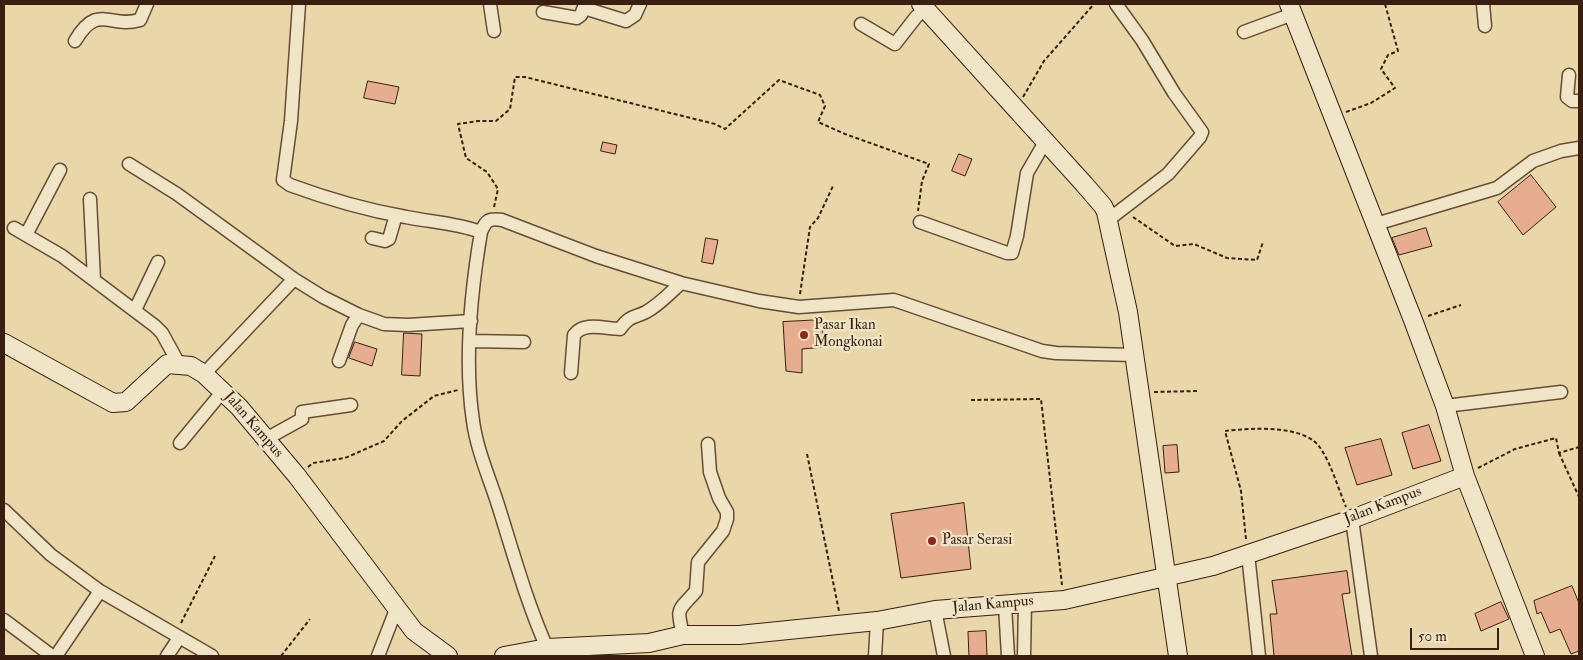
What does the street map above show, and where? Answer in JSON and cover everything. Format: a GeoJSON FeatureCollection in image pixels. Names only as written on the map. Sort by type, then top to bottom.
{"type":"FeatureCollection","features":[{"type":"Feature","properties":{"kind":"street"},"geometry":{"type":"LineString","coordinates":[[75,41],[86,24],[99,19],[134,22],[140,20],[147,4]]}},
{"type":"Feature","properties":{"kind":"street"},"geometry":{"type":"LineString","coordinates":[[299,4],[291,121],[282,173],[283,180],[290,185],[346,204],[396,215],[463,225],[482,232]]}},
{"type":"Feature","properties":{"kind":"street"},"geometry":{"type":"LineString","coordinates":[[490,4],[494,31]]}},
{"type":"Feature","properties":{"kind":"street"},"geometry":{"type":"LineString","coordinates":[[543,12],[578,18],[584,6],[626,21],[635,15],[640,4]]}},
{"type":"Feature","properties":{"kind":"street"},"geometry":{"type":"LineString","coordinates":[[1115,215],[1168,174],[1202,132],[1174,93],[1142,40],[1116,4]]}},
{"type":"Feature","properties":{"kind":"street"},"geometry":{"type":"LineString","coordinates":[[1483,4],[1485,26]]}},
{"type":"Feature","properties":{"kind":"street"},"geometry":{"type":"LineString","coordinates":[[861,24],[895,44],[923,6],[1103,206],[1115,215]]}},
{"type":"Feature","properties":{"kind":"street"},"geometry":{"type":"LineString","coordinates":[[1244,32],[1291,9],[1412,317],[1444,406],[1464,476],[1535,656]]}},
{"type":"Feature","properties":{"kind":"street"},"geometry":{"type":"LineString","coordinates":[[1569,74],[1567,97],[1572,101],[1579,101]]}},
{"type":"Feature","properties":{"kind":"street"},"geometry":{"type":"LineString","coordinates":[[920,222],[1007,253],[1012,253],[1017,236],[1027,173],[1045,142]]}},
{"type":"Feature","properties":{"kind":"street"},"geometry":{"type":"LineString","coordinates":[[1376,224],[1498,188],[1534,161],[1579,148]]}},
{"type":"Feature","properties":{"kind":"street"},"geometry":{"type":"LineString","coordinates":[[129,164],[177,194],[294,279],[323,298],[358,315],[384,324],[408,325],[471,321]]}},
{"type":"Feature","properties":{"kind":"street"},"geometry":{"type":"LineString","coordinates":[[26,235],[60,170]]}},
{"type":"Feature","properties":{"kind":"street"},"geometry":{"type":"LineString","coordinates":[[90,199],[94,280]]}},
{"type":"Feature","properties":{"kind":"street"},"geometry":{"type":"LineString","coordinates":[[372,238],[385,241],[388,239],[396,215]]}},
{"type":"Feature","properties":{"kind":"street"},"geometry":{"type":"LineString","coordinates":[[1115,215],[1116,256],[1125,296],[1140,392],[1178,656]]}},
{"type":"Feature","properties":{"kind":"street"},"geometry":{"type":"LineString","coordinates":[[547,648],[531,611],[481,457],[472,420],[470,386],[471,321],[482,232],[486,222],[492,218],[502,220],[596,256],[681,283],[759,301],[799,307],[894,300],[1042,351],[1134,355]]}},
{"type":"Feature","properties":{"kind":"street"},"geometry":{"type":"LineString","coordinates":[[4,343],[113,403],[126,402],[167,364],[179,364],[162,333],[135,310],[62,256],[14,228]]}},
{"type":"Feature","properties":{"kind":"street"},"geometry":{"type":"LineString","coordinates":[[135,310],[158,262]]}},
{"type":"Feature","properties":{"kind":"street"},"geometry":{"type":"LineString","coordinates":[[204,374],[294,279]]}},
{"type":"Feature","properties":{"kind":"street"},"geometry":{"type":"LineString","coordinates":[[571,373],[574,335],[577,331],[588,326],[620,329],[634,315],[645,313],[681,283]]}},
{"type":"Feature","properties":{"kind":"street"},"geometry":{"type":"LineString","coordinates":[[339,361],[352,325],[358,315]]}},
{"type":"Feature","properties":{"kind":"street"},"geometry":{"type":"LineString","coordinates":[[471,341],[524,342]]}},
{"type":"Feature","properties":{"kind":"street","name":"Jalan Kampus"},"geometry":{"type":"LineString","coordinates":[[179,364],[190,366],[204,374],[223,391],[297,476],[414,631],[448,656]]}},
{"type":"Feature","properties":{"kind":"street"},"geometry":{"type":"LineString","coordinates":[[180,443],[223,391]]}},
{"type":"Feature","properties":{"kind":"street"},"geometry":{"type":"LineString","coordinates":[[1444,406],[1561,392]]}},
{"type":"Feature","properties":{"kind":"street"},"geometry":{"type":"LineString","coordinates":[[266,439],[302,419],[302,412],[351,405]]}},
{"type":"Feature","properties":{"kind":"street"},"geometry":{"type":"LineString","coordinates":[[683,635],[678,613],[681,606],[696,591],[698,562],[723,531],[727,519],[727,512],[719,498],[710,472],[708,444]]}},
{"type":"Feature","properties":{"kind":"street","name":"Jalan Kampus"},"geometry":{"type":"LineString","coordinates":[[504,656],[547,648],[649,643],[683,635],[739,635],[876,621],[935,610],[1064,600],[1213,566],[1352,519],[1464,476]]}},
{"type":"Feature","properties":{"kind":"street"},"geometry":{"type":"LineString","coordinates":[[4,510],[51,555],[100,592],[212,656]]}},
{"type":"Feature","properties":{"kind":"street"},"geometry":{"type":"LineString","coordinates":[[1352,519],[1371,656]]}},
{"type":"Feature","properties":{"kind":"street"},"geometry":{"type":"LineString","coordinates":[[1248,554],[1259,656]]}},
{"type":"Feature","properties":{"kind":"street"},"geometry":{"type":"LineString","coordinates":[[56,656],[100,592]]}},
{"type":"Feature","properties":{"kind":"street"},"geometry":{"type":"LineString","coordinates":[[1024,656],[1025,602]]}},
{"type":"Feature","properties":{"kind":"street"},"geometry":{"type":"LineString","coordinates":[[1005,606],[1008,656]]}},
{"type":"Feature","properties":{"kind":"street"},"geometry":{"type":"LineString","coordinates":[[378,656],[397,607]]}},
{"type":"Feature","properties":{"kind":"street"},"geometry":{"type":"LineString","coordinates":[[935,610],[944,656]]}},
{"type":"Feature","properties":{"kind":"street"},"geometry":{"type":"LineString","coordinates":[[4,620],[52,656]]}},
{"type":"Feature","properties":{"kind":"street"},"geometry":{"type":"LineString","coordinates":[[875,656],[876,621]]}},
{"type":"Feature","properties":{"kind":"street"},"geometry":{"type":"LineString","coordinates":[[167,656],[177,637]]}},
{"type":"Feature","properties":{"kind":"path"},"geometry":{"type":"LineString","coordinates":[[1016,110],[1044,61],[1094,4]]}},
{"type":"Feature","properties":{"kind":"path"},"geometry":{"type":"LineString","coordinates":[[1332,117],[1371,103],[1394,88],[1381,69],[1388,56],[1398,51],[1385,4]]}},
{"type":"Feature","properties":{"kind":"path"},"geometry":{"type":"LineString","coordinates":[[492,218],[498,189],[487,172],[466,158],[458,124],[496,121],[510,109],[514,77],[525,76],[715,124],[725,129],[779,80],[820,95],[825,106],[818,122],[845,134],[929,164],[922,181],[917,215],[920,222]]}},
{"type":"Feature","properties":{"kind":"path"},"geometry":{"type":"LineString","coordinates":[[799,307],[810,227],[818,218],[833,186]]}},
{"type":"Feature","properties":{"kind":"path"},"geometry":{"type":"LineString","coordinates":[[1115,215],[1175,246],[1194,244],[1228,258],[1257,260],[1263,242]]}},
{"type":"Feature","properties":{"kind":"path"},"geometry":{"type":"LineString","coordinates":[[1412,317],[1462,305]]}},
{"type":"Feature","properties":{"kind":"path"},"geometry":{"type":"LineString","coordinates":[[297,476],[313,463],[336,460],[384,441],[402,421],[434,396],[470,386]]}},
{"type":"Feature","properties":{"kind":"path"},"geometry":{"type":"LineString","coordinates":[[1140,392],[1197,391]]}},
{"type":"Feature","properties":{"kind":"path"},"geometry":{"type":"LineString","coordinates":[[971,400],[1040,400],[1064,600]]}},
{"type":"Feature","properties":{"kind":"path"},"geometry":{"type":"LineString","coordinates":[[1248,554],[1241,491],[1225,431],[1277,430],[1304,434],[1321,448],[1352,519]]}},
{"type":"Feature","properties":{"kind":"path"},"geometry":{"type":"LineString","coordinates":[[1464,476],[1514,449],[1556,438],[1559,453],[1579,497]]}},
{"type":"Feature","properties":{"kind":"path"},"geometry":{"type":"LineString","coordinates":[[1559,453],[1579,447]]}},
{"type":"Feature","properties":{"kind":"path"},"geometry":{"type":"LineString","coordinates":[[808,454],[842,623]]}},
{"type":"Feature","properties":{"kind":"path"},"geometry":{"type":"LineString","coordinates":[[177,637],[215,556]]}},
{"type":"Feature","properties":{"kind":"path"},"geometry":{"type":"LineString","coordinates":[[281,656],[310,619]]}},
{"type":"Feature","properties":{"kind":"building"},"geometry":{"type":"Polygon","coordinates":[[[368,81],[399,87],[395,104],[364,98],[368,81]]]}},
{"type":"Feature","properties":{"kind":"building"},"geometry":{"type":"Polygon","coordinates":[[[603,142],[617,145],[615,154],[601,151],[603,142]]]}},
{"type":"Feature","properties":{"kind":"building"},"geometry":{"type":"Polygon","coordinates":[[[959,154],[972,159],[965,176],[952,171],[959,154]]]}},
{"type":"Feature","properties":{"kind":"building"},"geometry":{"type":"Polygon","coordinates":[[[1531,175],[1556,207],[1523,235],[1498,202],[1531,175]]]}},
{"type":"Feature","properties":{"kind":"building"},"geometry":{"type":"Polygon","coordinates":[[[1426,228],[1432,246],[1399,255],[1392,238],[1426,228]]]}},
{"type":"Feature","properties":{"kind":"building"},"geometry":{"type":"Polygon","coordinates":[[[706,238],[718,240],[713,264],[702,262],[706,238]]]}},
{"type":"Feature","properties":{"kind":"building","name":"Pasar Ikan Mongkonai"},"geometry":{"type":"Polygon","coordinates":[[[821,320],[825,347],[802,349],[802,373],[786,371],[783,322],[821,320]]]}},
{"type":"Feature","properties":{"kind":"building"},"geometry":{"type":"Polygon","coordinates":[[[404,333],[422,334],[420,376],[402,375],[404,333]]]}},
{"type":"Feature","properties":{"kind":"building"},"geometry":{"type":"Polygon","coordinates":[[[355,342],[377,349],[372,366],[349,358],[355,342]]]}},
{"type":"Feature","properties":{"kind":"building"},"geometry":{"type":"Polygon","coordinates":[[[1429,425],[1441,461],[1413,469],[1402,433],[1429,425]]]}},
{"type":"Feature","properties":{"kind":"building"},"geometry":{"type":"Polygon","coordinates":[[[1381,439],[1392,475],[1357,485],[1345,448],[1381,439]]]}},
{"type":"Feature","properties":{"kind":"building"},"geometry":{"type":"Polygon","coordinates":[[[1177,445],[1179,472],[1165,473],[1163,446],[1177,445]]]}},
{"type":"Feature","properties":{"kind":"building","name":"Pasar Serasi"},"geometry":{"type":"Polygon","coordinates":[[[964,503],[971,569],[901,578],[891,514],[964,503]]]}},
{"type":"Feature","properties":{"kind":"building"},"geometry":{"type":"Polygon","coordinates":[[[1347,571],[1350,593],[1342,594],[1352,656],[1274,656],[1270,614],[1277,614],[1272,581],[1347,571]]]}},
{"type":"Feature","properties":{"kind":"building"},"geometry":{"type":"Polygon","coordinates":[[[1572,586],[1579,603],[1579,651],[1571,654],[1560,629],[1550,633],[1541,612],[1537,614],[1534,601],[1572,586]]]}},
{"type":"Feature","properties":{"kind":"building"},"geometry":{"type":"Polygon","coordinates":[[[1501,602],[1509,619],[1481,631],[1475,614],[1501,602]]]}},
{"type":"Feature","properties":{"kind":"building"},"geometry":{"type":"Polygon","coordinates":[[[986,631],[987,656],[969,656],[968,632],[986,631]]]}},
{"type":"Feature","properties":{"kind":"place","name":"Pasar Ikan Mongkonai"},"geometry":{"type":"Point","coordinates":[804,335]}},
{"type":"Feature","properties":{"kind":"place","name":"Pasar Serasi"},"geometry":{"type":"Point","coordinates":[932,541]}}]}
